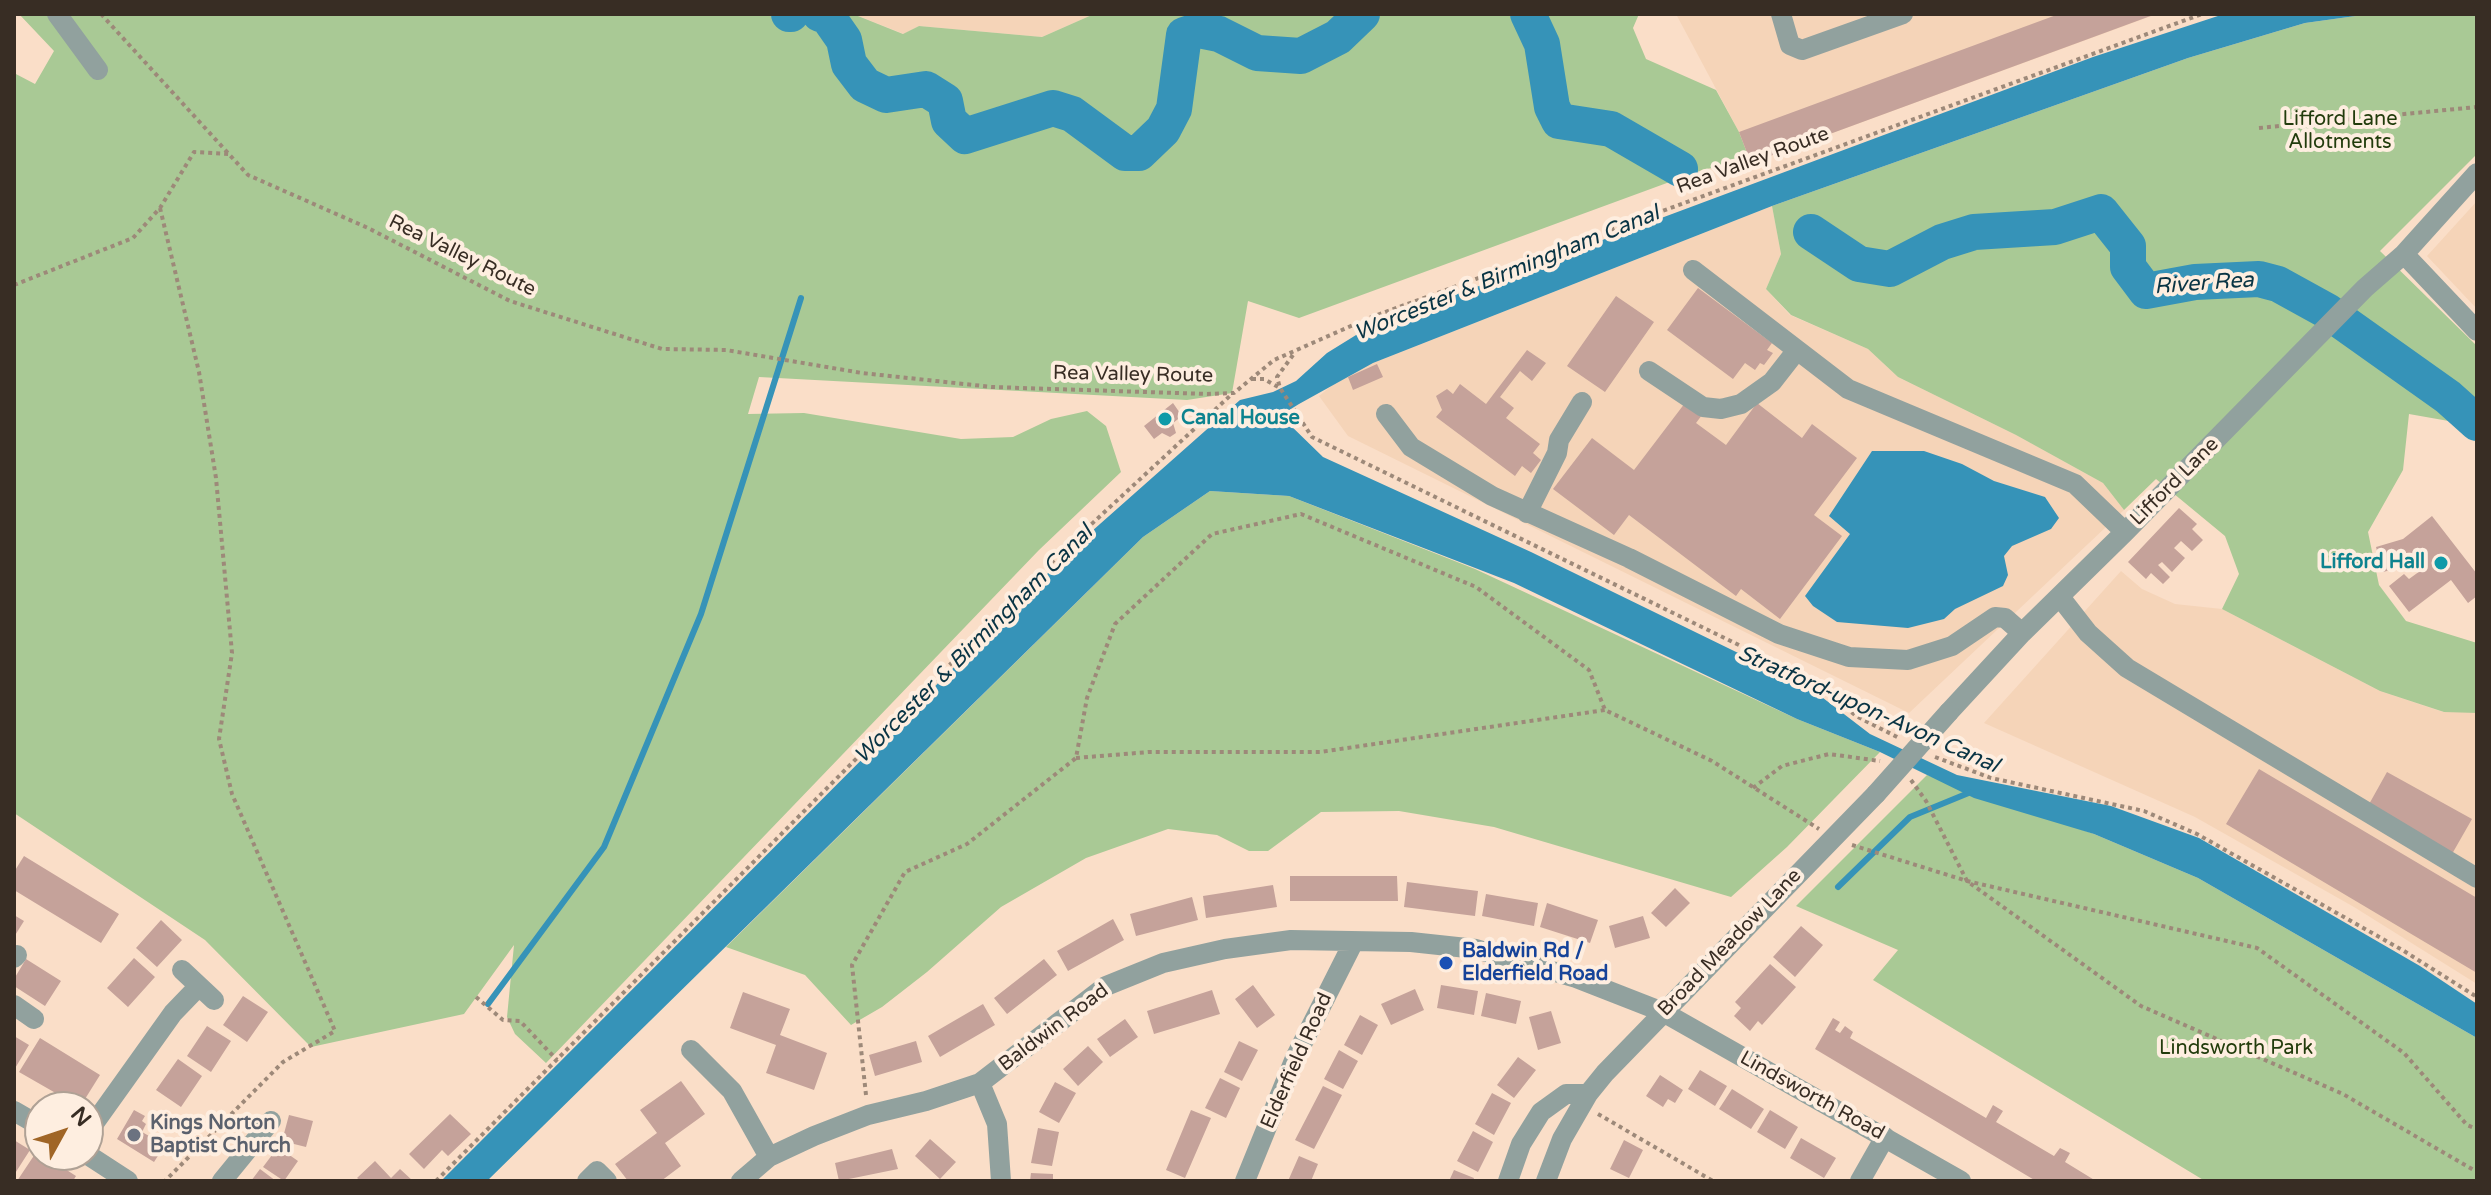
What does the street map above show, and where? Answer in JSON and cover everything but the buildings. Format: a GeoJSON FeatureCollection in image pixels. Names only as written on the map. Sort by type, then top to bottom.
{"type":"FeatureCollection","features":[{"type":"Feature","properties":{"kind":"street"},"geometry":{"type":"LineString","coordinates":[[57,14],[98,70]]}},
{"type":"Feature","properties":{"kind":"street"},"geometry":{"type":"LineString","coordinates":[[1781,14],[1790,45],[1802,50],[1903,14]]}},
{"type":"Feature","properties":{"kind":"street","name":"Lifford Lane"},"geometry":{"type":"LineString","coordinates":[[1876,794],[2022,633],[2365,288],[2404,254],[2477,173]]}},
{"type":"Feature","properties":{"kind":"street"},"geometry":{"type":"LineString","coordinates":[[2404,254],[2477,331]]}},
{"type":"Feature","properties":{"kind":"street"},"geometry":{"type":"LineString","coordinates":[[1693,270],[1848,389],[2075,484],[2125,532]]}},
{"type":"Feature","properties":{"kind":"street"},"geometry":{"type":"LineString","coordinates":[[1649,371],[1703,407],[1721,409],[1741,404],[1772,382],[1797,350]]}},
{"type":"Feature","properties":{"kind":"street"},"geometry":{"type":"LineString","coordinates":[[1527,513],[1557,453],[1559,440],[1582,402]]}},
{"type":"Feature","properties":{"kind":"street"},"geometry":{"type":"LineString","coordinates":[[1386,414],[1411,447],[1492,496],[1629,558],[1779,634],[1849,657],[1908,660],[1952,646],[1995,617],[2005,618],[2022,633]]}},
{"type":"Feature","properties":{"kind":"street"},"geometry":{"type":"LineString","coordinates":[[2060,597],[2088,633],[2127,668],[2477,878]]}},
{"type":"Feature","properties":{"kind":"street","name":"Broad Meadow Lane"},"geometry":{"type":"LineString","coordinates":[[1546,1181],[1562,1139],[1585,1100],[1663,1012],[1876,794]]}},
{"type":"Feature","properties":{"kind":"street","name":"Baldwin Road"},"geometry":{"type":"LineString","coordinates":[[741,1181],[769,1157],[868,1115],[926,1101],[980,1083],[1106,986],[1163,963],[1225,949],[1291,940],[1411,942],[1476,949],[1576,978],[1663,1012]]}},
{"type":"Feature","properties":{"kind":"street","name":"Elderfield Road"},"geometry":{"type":"LineString","coordinates":[[1245,1181],[1295,1058],[1353,943]]}},
{"type":"Feature","properties":{"kind":"street"},"geometry":{"type":"LineString","coordinates":[[104,1110],[173,1013],[206,993],[182,970]]}},
{"type":"Feature","properties":{"kind":"street"},"geometry":{"type":"LineString","coordinates":[[14,1005],[34,1019]]}},
{"type":"Feature","properties":{"kind":"street","name":"Lindsworth Road"},"geometry":{"type":"LineString","coordinates":[[1663,1012],[1961,1181]]}},
{"type":"Feature","properties":{"kind":"street"},"geometry":{"type":"LineString","coordinates":[[691,1050],[732,1091],[769,1157]]}},
{"type":"Feature","properties":{"kind":"street"},"geometry":{"type":"LineString","coordinates":[[980,1083],[997,1124],[1001,1181]]}},
{"type":"Feature","properties":{"kind":"street"},"geometry":{"type":"LineString","coordinates":[[1508,1181],[1521,1144],[1541,1112],[1566,1094],[1585,1100]]}},
{"type":"Feature","properties":{"kind":"street"},"geometry":{"type":"LineString","coordinates":[[222,1181],[271,1121]]}},
{"type":"Feature","properties":{"kind":"street"},"geometry":{"type":"LineString","coordinates":[[1860,1181],[1885,1137]]}},
{"type":"Feature","properties":{"kind":"street"},"geometry":{"type":"LineString","coordinates":[[104,1165],[128,1181]]}},
{"type":"Feature","properties":{"kind":"street"},"geometry":{"type":"LineString","coordinates":[[587,1181],[597,1171],[607,1181]]}},
{"type":"Feature","properties":{"kind":"path","name":"Rea Valley Route"},"geometry":{"type":"LineString","coordinates":[[101,14],[248,175],[368,228],[510,301],[662,349],[726,350],[799,363],[992,387],[1207,394],[1234,393],[1274,360],[1369,318],[2202,14]]}},
{"type":"Feature","properties":{"kind":"path"},"geometry":{"type":"LineString","coordinates":[[2259,128],[2477,107]]}},
{"type":"Feature","properties":{"kind":"path"},"geometry":{"type":"LineString","coordinates":[[14,285],[133,238],[160,208],[194,152],[229,154]]}},
{"type":"Feature","properties":{"kind":"path"},"geometry":{"type":"LineString","coordinates":[[160,208],[199,372],[216,478],[232,653],[219,739],[232,794],[335,1031],[283,1062],[165,1181]]}},
{"type":"Feature","properties":{"kind":"path"},"geometry":{"type":"LineString","coordinates":[[1294,353],[1277,377],[1280,388],[1312,437],[1778,664],[1822,687],[1856,716],[1905,741]]}},
{"type":"Feature","properties":{"kind":"path"},"geometry":{"type":"LineString","coordinates":[[1250,379],[1264,379],[1280,388]]}},
{"type":"Feature","properties":{"kind":"path"},"geometry":{"type":"LineString","coordinates":[[436,1181],[1070,544],[1234,393]]}},
{"type":"Feature","properties":{"kind":"path"},"geometry":{"type":"LineString","coordinates":[[1076,758],[1087,698],[1115,624],[1212,534],[1301,514],[1476,587],[1589,670],[1605,710]]}},
{"type":"Feature","properties":{"kind":"path"},"geometry":{"type":"LineString","coordinates":[[868,1115],[852,965],[905,872],[967,844],[1076,758],[1149,752],[1320,752],[1605,710],[1712,761],[1833,838]]}},
{"type":"Feature","properties":{"kind":"path"},"geometry":{"type":"LineString","coordinates":[[1753,788],[1782,766],[1829,754],[1875,758]]}},
{"type":"Feature","properties":{"kind":"path"},"geometry":{"type":"LineString","coordinates":[[1929,754],[1991,778],[2144,811],[2197,834],[2404,951],[2477,997]]}},
{"type":"Feature","properties":{"kind":"path"},"geometry":{"type":"LineString","coordinates":[[1913,781],[1967,881],[2141,1006],[2343,1094],[2477,1172]]}},
{"type":"Feature","properties":{"kind":"path"},"geometry":{"type":"LineString","coordinates":[[1860,849],[1967,881],[2257,948],[2404,1053],[2467,1125],[2477,1129]]}},
{"type":"Feature","properties":{"kind":"path"},"geometry":{"type":"LineString","coordinates":[[476,997],[503,1020],[520,1021],[557,1060]]}},
{"type":"Feature","properties":{"kind":"path"},"geometry":{"type":"LineString","coordinates":[[1585,1100],[1713,1181]]}},
{"type":"Feature","properties":{"kind":"path"},"geometry":{"type":"LineString","coordinates":[[1699,1181],[1702,1174]]}},
{"type":"Feature","properties":{"kind":"shaded area"},"geometry":{"type":"Polygon","coordinates":[[[853,14],[1094,14],[1042,37],[919,26],[904,34],[853,14]]]}},
{"type":"Feature","properties":{"kind":"shaded area"},"geometry":{"type":"Polygon","coordinates":[[[1676,14],[2157,14],[1751,163],[1739,132],[1676,14]]]}},
{"type":"Feature","properties":{"kind":"shaded area"},"geometry":{"type":"Polygon","coordinates":[[[2477,201],[2477,309],[2427,256],[2477,201]]]}},
{"type":"Feature","properties":{"kind":"shaded area"},"geometry":{"type":"Polygon","coordinates":[[[1772,206],[1781,254],[1766,289],[1790,315],[1868,349],[1898,377],[2016,435],[2103,483],[2124,510],[1909,713],[1348,436],[1319,396],[1341,378],[1373,363],[1772,206]]]}},
{"type":"Feature","properties":{"kind":"shaded area"},"geometry":{"type":"Polygon","coordinates":[[[2121,571],[2142,589],[2175,604],[2222,609],[2380,691],[2443,712],[2477,687],[2477,984],[2354,907],[2195,817],[1984,723],[2121,571]]]}},
{"type":"Feature","properties":{"kind":"green space"},"geometry":{"type":"Polygon","coordinates":[[[19,14],[853,14],[903,34],[919,26],[1042,37],[1094,14],[1639,14],[1633,28],[1646,59],[1716,90],[1739,132],[1751,163],[1705,169],[1299,318],[1248,301],[1232,393],[1187,400],[759,377],[748,414],[804,413],[961,439],[1013,437],[1051,419],[1087,411],[1106,426],[1121,472],[1039,550],[546,1063],[515,1034],[507,1017],[514,945],[464,1014],[311,1047],[205,940],[14,813],[14,73],[35,84],[54,51],[19,14]]]}},
{"type":"Feature","properties":{"kind":"green space","name":"Lifford Lane Allotments"},"geometry":{"type":"Polygon","coordinates":[[[2370,14],[2477,16],[2477,154],[2380,251],[2477,346],[2477,426],[2409,414],[2403,470],[2368,532],[2379,585],[2406,621],[2477,643],[2477,713],[2444,712],[2380,691],[2222,609],[2239,574],[2225,536],[2156,479],[2124,510],[2103,483],[2016,435],[1898,377],[1868,349],[1791,315],[1766,289],[1781,254],[1772,206],[2188,58],[2305,23],[2370,14]]]}},
{"type":"Feature","properties":{"kind":"green space"},"geometry":{"type":"Polygon","coordinates":[[[1210,491],[1289,496],[1475,569],[1797,719],[1880,752],[1787,847],[1731,897],[1494,827],[1399,811],[1321,812],[1268,851],[1249,851],[1217,835],[1168,829],[1086,858],[1001,907],[927,972],[882,1007],[851,1025],[805,975],[726,947],[1143,537],[1210,491]]]}},
{"type":"Feature","properties":{"kind":"green space","name":"Lindsworth Park"},"geometry":{"type":"Polygon","coordinates":[[[1927,775],[2094,834],[2198,878],[2477,1038],[2477,1181],[2205,1181],[1873,980],[1898,950],[1796,906],[1927,775]]]}},
{"type":"Feature","properties":{"kind":"water"},"geometry":{"type":"Polygon","coordinates":[[[2224,14],[2370,14],[2305,23],[2188,58],[1772,206],[1373,363],[1286,412],[1285,420],[1323,457],[1531,552],[1810,688],[1870,734],[1957,775],[2111,806],[2199,838],[2420,966],[2477,1004],[2477,1038],[2198,878],[2094,834],[1974,798],[1880,752],[1797,719],[1514,583],[1289,496],[1210,491],[1143,537],[487,1181],[441,1181],[1074,547],[1240,400],[1273,392],[1296,381],[1327,353],[1369,327],[2093,57],[2224,14]]]}},
{"type":"Feature","properties":{"kind":"water"},"geometry":{"type":"Polygon","coordinates":[[[1872,451],[1924,451],[1962,464],[1994,481],[2045,497],[2059,518],[2051,529],[2012,546],[2004,556],[2008,575],[2003,586],[1955,609],[1944,619],[1908,628],[1837,622],[1813,606],[1805,596],[1850,534],[1829,516],[1872,451]]]}},
{"type":"Feature","properties":{"kind":"waterway","name":"River Rea"},"geometry":{"type":"LineString","coordinates":[[820,14],[828,17],[844,40],[849,64],[865,85],[886,95],[926,89],[945,101],[949,121],[965,136],[1053,108],[1072,114],[1125,153],[1139,153],[1163,130],[1174,109],[1184,35],[1199,30],[1219,34],[1257,53],[1301,56],[1338,37],[1362,14]]}},
{"type":"Feature","properties":{"kind":"waterway","name":"River Rea"},"geometry":{"type":"LineString","coordinates":[[1528,14],[1542,44],[1552,107],[1559,121],[1611,129],[1680,169]]}},
{"type":"Feature","properties":{"kind":"waterway","name":"River Rea"},"geometry":{"type":"LineString","coordinates":[[1811,232],[1859,264],[1890,269],[1942,242],[1974,232],[2055,227],[2101,212],[2128,246],[2128,267],[2146,291],[2195,282],[2259,279],[2278,284],[2327,311],[2448,397],[2477,423]]}},
{"type":"Feature","properties":{"kind":"waterway"},"geometry":{"type":"LineString","coordinates":[[488,1004],[604,847],[701,614],[801,298]]}},
{"type":"Feature","properties":{"kind":"waterway"},"geometry":{"type":"LineString","coordinates":[[1838,887],[1910,817],[1971,792]]}},
{"type":"Feature","properties":{"kind":"place","name":"Canal House"},"geometry":{"type":"Point","coordinates":[1165,419]}},
{"type":"Feature","properties":{"kind":"place","name":"Lifford Hall"},"geometry":{"type":"Point","coordinates":[2441,563]}},
{"type":"Feature","properties":{"kind":"place","name":"Baldwin Rd / Elderfield Road"},"geometry":{"type":"Point","coordinates":[1446,963]}},
{"type":"Feature","properties":{"kind":"place","name":"Kings Norton Baptist Church"},"geometry":{"type":"Point","coordinates":[134,1135]}},
{"type":"Feature","properties":{"kind":"water label","name":"Worcester & Birmingham Canal"},"geometry":{"type":"Point","coordinates":[1507,274]}},
{"type":"Feature","properties":{"kind":"water label","name":"Worcester & Birmingham Canal"},"geometry":{"type":"Point","coordinates":[974,645]}},
{"type":"Feature","properties":{"kind":"water label","name":"Stratford-upon-Avon Canal"},"geometry":{"type":"Point","coordinates":[1868,710]}}]}
